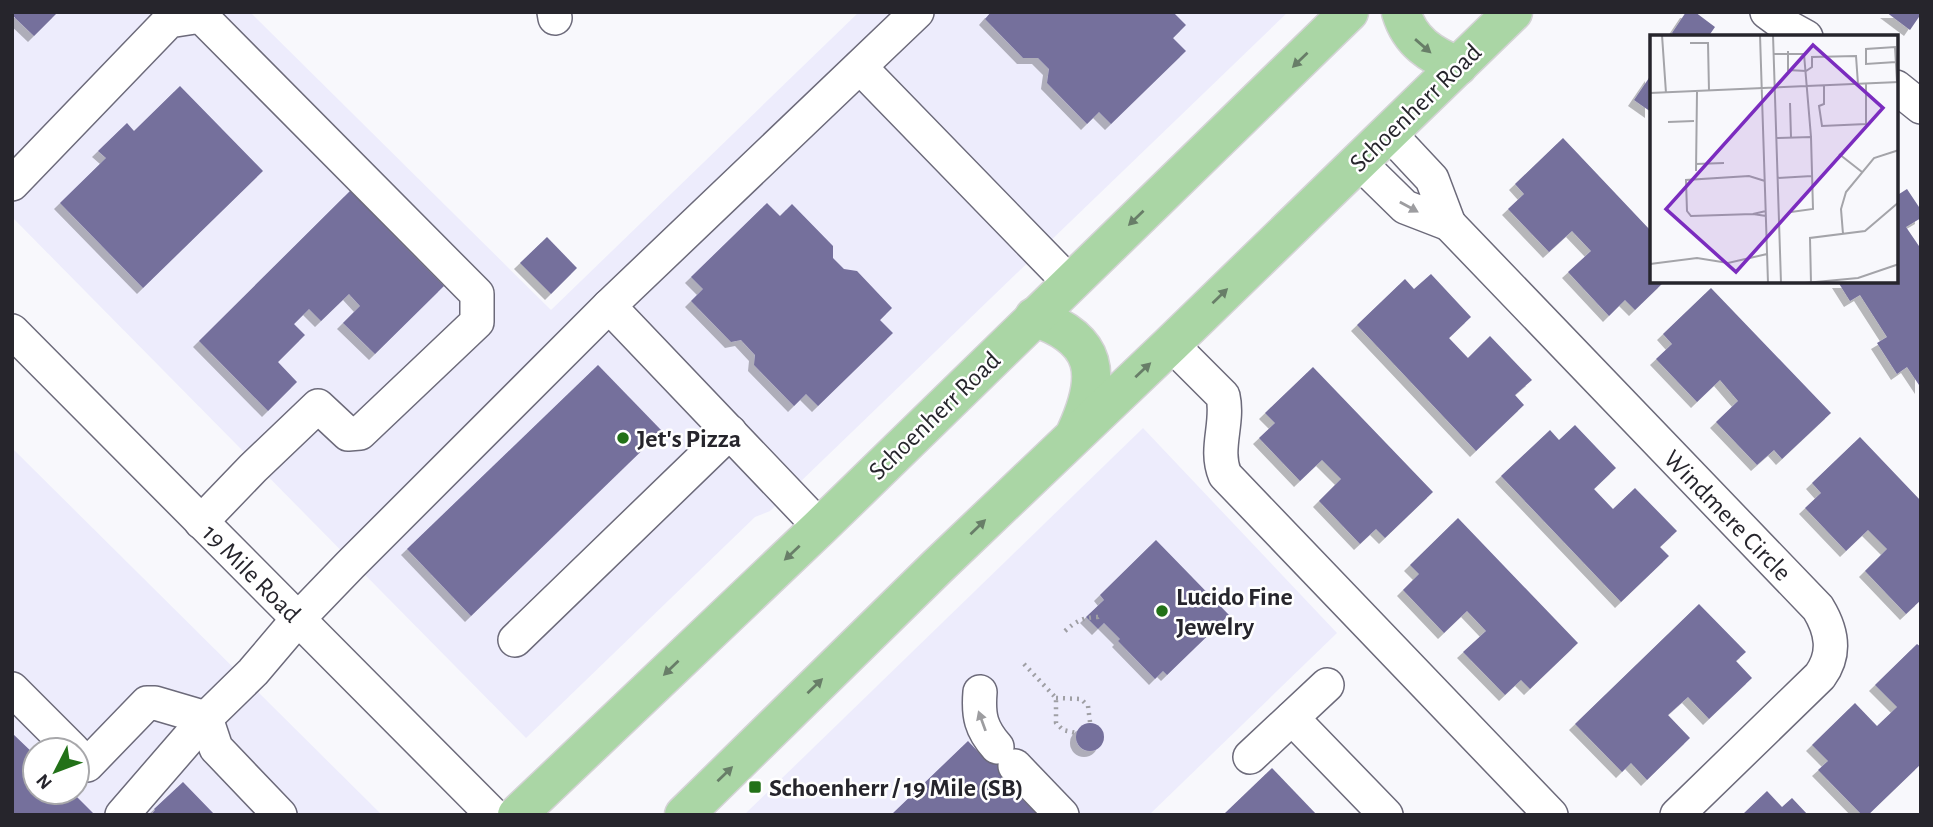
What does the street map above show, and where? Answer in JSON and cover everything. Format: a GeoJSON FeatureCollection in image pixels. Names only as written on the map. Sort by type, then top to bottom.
{"type":"FeatureCollection","features":[{"type":"Feature","properties":{"kind":"main road","name":"Schoenherr Road"},"geometry":{"type":"LineString","coordinates":[[517,815],[820,527],[1349,12]]}},
{"type":"Feature","properties":{"kind":"main road"},"geometry":{"type":"LineString","coordinates":[[1401,12],[1406,27],[1416,41],[1434,55],[1458,66]]}},
{"type":"Feature","properties":{"kind":"main road","name":"Schoenherr Road"},"geometry":{"type":"LineString","coordinates":[[684,815],[1513,12]]}},
{"type":"Feature","properties":{"kind":"main road"},"geometry":{"type":"LineString","coordinates":[[1034,317],[1068,331],[1082,345],[1090,360],[1091,390],[1075,434]]}},
{"type":"Feature","properties":{"kind":"street"},"geometry":{"type":"LineString","coordinates":[[122,815],[206,718],[253,672],[298,619],[350,565],[609,306],[917,12]]}},
{"type":"Feature","properties":{"kind":"street"},"geometry":{"type":"LineString","coordinates":[[1767,12],[1802,35]]}},
{"type":"Feature","properties":{"kind":"street"},"geometry":{"type":"LineString","coordinates":[[12,184],[169,21],[201,16],[477,294],[477,322],[360,433],[348,434],[317,406],[201,522]]}},
{"type":"Feature","properties":{"kind":"street"},"geometry":{"type":"LineString","coordinates":[[860,66],[1070,283]]}},
{"type":"Feature","properties":{"kind":"street"},"geometry":{"type":"LineString","coordinates":[[1898,89],[1921,107]]}},
{"type":"Feature","properties":{"kind":"street","name":"Windmere Circle"},"geometry":{"type":"LineString","coordinates":[[1388,132],[1432,179],[1449,224],[1809,598],[1826,622],[1831,642],[1827,667],[1677,815]]}},
{"type":"Feature","properties":{"kind":"street","name":"Windmere Circle"},"geometry":{"type":"LineString","coordinates":[[1358,162],[1405,207],[1449,224]]}},
{"type":"Feature","properties":{"kind":"street"},"geometry":{"type":"LineString","coordinates":[[609,306],[820,527]]}},
{"type":"Feature","properties":{"kind":"street","name":"19 Mile Road"},"geometry":{"type":"LineString","coordinates":[[12,331],[492,815]]}},
{"type":"Feature","properties":{"kind":"street"},"geometry":{"type":"LineString","coordinates":[[1171,344],[1223,396],[1225,408],[1220,463],[1225,475],[1551,815]]}},
{"type":"Feature","properties":{"kind":"street"},"geometry":{"type":"LineString","coordinates":[[515,640],[730,432]]}},
{"type":"Feature","properties":{"kind":"street"},"geometry":{"type":"LineString","coordinates":[[1250,757],[1326,685]]}},
{"type":"Feature","properties":{"kind":"street"},"geometry":{"type":"LineString","coordinates":[[12,689],[59,736]]}},
{"type":"Feature","properties":{"kind":"street"},"geometry":{"type":"LineString","coordinates":[[980,692],[978,711],[983,727],[1006,757],[1062,815]]}},
{"type":"Feature","properties":{"kind":"street"},"geometry":{"type":"LineString","coordinates":[[91,761],[147,703],[206,718]]}},
{"type":"Feature","properties":{"kind":"street"},"geometry":{"type":"LineString","coordinates":[[206,718],[216,748],[280,815]]}},
{"type":"Feature","properties":{"kind":"street"},"geometry":{"type":"LineString","coordinates":[[1292,718],[1386,815]]}},
{"type":"Feature","properties":{"kind":"path"},"geometry":{"type":"LineString","coordinates":[[1065,631],[1086,617],[1098,617],[1101,614]]}},
{"type":"Feature","properties":{"kind":"path"},"geometry":{"type":"LineString","coordinates":[[1024,664],[1056,698],[1056,723],[1063,730],[1076,733]]}},
{"type":"Feature","properties":{"kind":"path"},"geometry":{"type":"LineString","coordinates":[[1056,698],[1082,699],[1088,706],[1090,722]]}},
{"type":"Feature","properties":{"kind":"shaded area"},"geometry":{"type":"Polygon","coordinates":[[[12,12],[250,12],[551,310],[859,12],[1288,12],[770,511],[755,517],[526,738],[12,217],[12,12]]]}},
{"type":"Feature","properties":{"kind":"shaded area"},"geometry":{"type":"Polygon","coordinates":[[[1143,428],[1337,633],[1149,815],[744,815],[1143,428]]]}},
{"type":"Feature","properties":{"kind":"shaded area"},"geometry":{"type":"Polygon","coordinates":[[[12,448],[382,815],[12,815],[12,448]]]}},
{"type":"Feature","properties":{"kind":"building"},"geometry":{"type":"Polygon","coordinates":[[[12,12],[58,12],[34,36],[12,12]]]}},
{"type":"Feature","properties":{"kind":"building"},"geometry":{"type":"Polygon","coordinates":[[[991,12],[1173,12],[1186,25],[1173,38],[1186,51],[1111,124],[1099,112],[1087,124],[1047,83],[1049,69],[1038,58],[1023,58],[985,19],[991,12]]]}},
{"type":"Feature","properties":{"kind":"building"},"geometry":{"type":"Polygon","coordinates":[[[1686,12],[1695,12],[1715,27],[1709,35],[1672,33],[1686,12]]]}},
{"type":"Feature","properties":{"kind":"building"},"geometry":{"type":"Polygon","coordinates":[[[1886,12],[1921,12],[1921,14],[1910,30],[1886,12]]]}},
{"type":"Feature","properties":{"kind":"building"},"geometry":{"type":"Polygon","coordinates":[[[1650,76],[1650,111],[1634,100],[1650,76]]]}},
{"type":"Feature","properties":{"kind":"building"},"geometry":{"type":"Polygon","coordinates":[[[180,86],[263,171],[143,288],[60,203],[106,158],[98,151],[127,123],[134,131],[180,86]]]}},
{"type":"Feature","properties":{"kind":"building"},"geometry":{"type":"Polygon","coordinates":[[[1563,138],[1650,230],[1650,284],[1662,284],[1635,310],[1625,300],[1609,316],[1568,272],[1591,251],[1572,231],[1549,252],[1508,209],[1524,194],[1515,184],[1563,138]]]}},
{"type":"Feature","properties":{"kind":"building"},"geometry":{"type":"Polygon","coordinates":[[[1907,189],[1921,210],[1921,218],[1906,227],[1921,249],[1921,388],[1907,367],[1897,374],[1877,343],[1887,337],[1860,295],[1850,301],[1839,284],[1898,284],[1898,195],[1907,189]]]}},
{"type":"Feature","properties":{"kind":"building"},"geometry":{"type":"Polygon","coordinates":[[[350,191],[444,286],[375,354],[343,323],[360,306],[349,294],[321,321],[309,309],[294,324],[305,335],[278,362],[297,382],[268,411],[199,341],[350,191]]]}},
{"type":"Feature","properties":{"kind":"building"},"geometry":{"type":"Polygon","coordinates":[[[767,203],[780,216],[792,204],[833,246],[833,258],[844,269],[857,271],[892,308],[880,320],[893,333],[818,406],[806,394],[794,406],[754,365],[755,355],[741,340],[731,342],[691,301],[703,289],[691,277],[767,203]]]}},
{"type":"Feature","properties":{"kind":"building"},"geometry":{"type":"Polygon","coordinates":[[[547,237],[577,268],[551,294],[520,263],[547,237]]]}},
{"type":"Feature","properties":{"kind":"building"},"geometry":{"type":"Polygon","coordinates":[[[1431,274],[1471,317],[1449,338],[1468,358],[1490,336],[1532,380],[1515,395],[1524,405],[1476,451],[1357,325],[1405,279],[1414,289],[1431,274]]]}},
{"type":"Feature","properties":{"kind":"building"},"geometry":{"type":"Polygon","coordinates":[[[1711,288],[1831,413],[1782,459],[1774,450],[1757,465],[1716,422],[1738,401],[1720,380],[1697,402],[1656,359],[1672,344],[1663,334],[1711,288]]]}},
{"type":"Feature","properties":{"kind":"building"},"geometry":{"type":"Polygon","coordinates":[[[598,365],[662,431],[471,616],[407,549],[598,365]]]}},
{"type":"Feature","properties":{"kind":"building"},"geometry":{"type":"Polygon","coordinates":[[[1313,367],[1433,492],[1385,538],[1376,529],[1360,544],[1319,501],[1341,479],[1322,460],[1300,481],[1259,438],[1275,423],[1265,413],[1313,367]]]}},
{"type":"Feature","properties":{"kind":"building"},"geometry":{"type":"Polygon","coordinates":[[[1575,425],[1616,468],[1594,489],[1613,509],[1635,488],[1677,531],[1660,547],[1669,556],[1621,602],[1501,476],[1550,430],[1559,440],[1575,425]]]}},
{"type":"Feature","properties":{"kind":"building"},"geometry":{"type":"Polygon","coordinates":[[[1860,437],[1921,501],[1921,600],[1906,614],[1865,571],[1887,549],[1868,530],[1846,551],[1805,508],[1821,493],[1812,483],[1860,437]]]}},
{"type":"Feature","properties":{"kind":"building"},"geometry":{"type":"Polygon","coordinates":[[[1458,518],[1578,643],[1530,689],[1521,680],[1505,695],[1463,652],[1486,631],[1467,611],[1444,633],[1403,590],[1419,574],[1410,565],[1458,518]]]}},
{"type":"Feature","properties":{"kind":"building","name":"Lucido Fine Jewelry"},"geometry":{"type":"Polygon","coordinates":[[[1156,540],[1229,615],[1167,675],[1163,671],[1155,679],[1104,623],[1098,629],[1086,617],[1104,600],[1100,595],[1156,540]]]}},
{"type":"Feature","properties":{"kind":"building"},"geometry":{"type":"Polygon","coordinates":[[[1699,604],[1746,652],[1736,661],[1752,678],[1709,719],[1688,697],[1668,715],[1690,738],[1647,780],[1631,763],[1622,772],[1575,724],[1699,604]]]}},
{"type":"Feature","properties":{"kind":"building"},"geometry":{"type":"Polygon","coordinates":[[[1917,644],[1921,647],[1921,764],[1868,815],[1862,815],[1818,770],[1828,761],[1812,745],[1855,703],[1877,726],[1897,707],[1875,685],[1917,644]]]}},
{"type":"Feature","properties":{"kind":"building"},"geometry":{"type":"Polygon","coordinates":[[[1090,723],[1100,727],[1104,737],[1100,747],[1090,751],[1080,747],[1076,737],[1080,727],[1090,723]]]}},
{"type":"Feature","properties":{"kind":"building"},"geometry":{"type":"Polygon","coordinates":[[[12,733],[21,742],[21,806],[86,806],[95,815],[12,815],[12,733]]]}},
{"type":"Feature","properties":{"kind":"building"},"geometry":{"type":"Polygon","coordinates":[[[968,741],[985,759],[1004,741],[1022,759],[1002,778],[1038,815],[891,815],[968,741]]]}},
{"type":"Feature","properties":{"kind":"building"},"geometry":{"type":"Polygon","coordinates":[[[1272,768],[1317,815],[1223,815],[1272,768]]]}},
{"type":"Feature","properties":{"kind":"building"},"geometry":{"type":"Polygon","coordinates":[[[183,782],[215,815],[151,815],[154,809],[183,782]]]}},
{"type":"Feature","properties":{"kind":"building"},"geometry":{"type":"Polygon","coordinates":[[[1767,791],[1782,807],[1792,798],[1808,815],[1742,815],[1767,791]]]}},
{"type":"Feature","properties":{"kind":"place","name":"Jet's Pizza"},"geometry":{"type":"Point","coordinates":[623,438]}},
{"type":"Feature","properties":{"kind":"place","name":"Lucido Fine Jewelry"},"geometry":{"type":"Point","coordinates":[1162,611]}},
{"type":"Feature","properties":{"kind":"place","name":"Schoenherr / 19 Mile (SB)"},"geometry":{"type":"Point","coordinates":[755,787]}}]}
